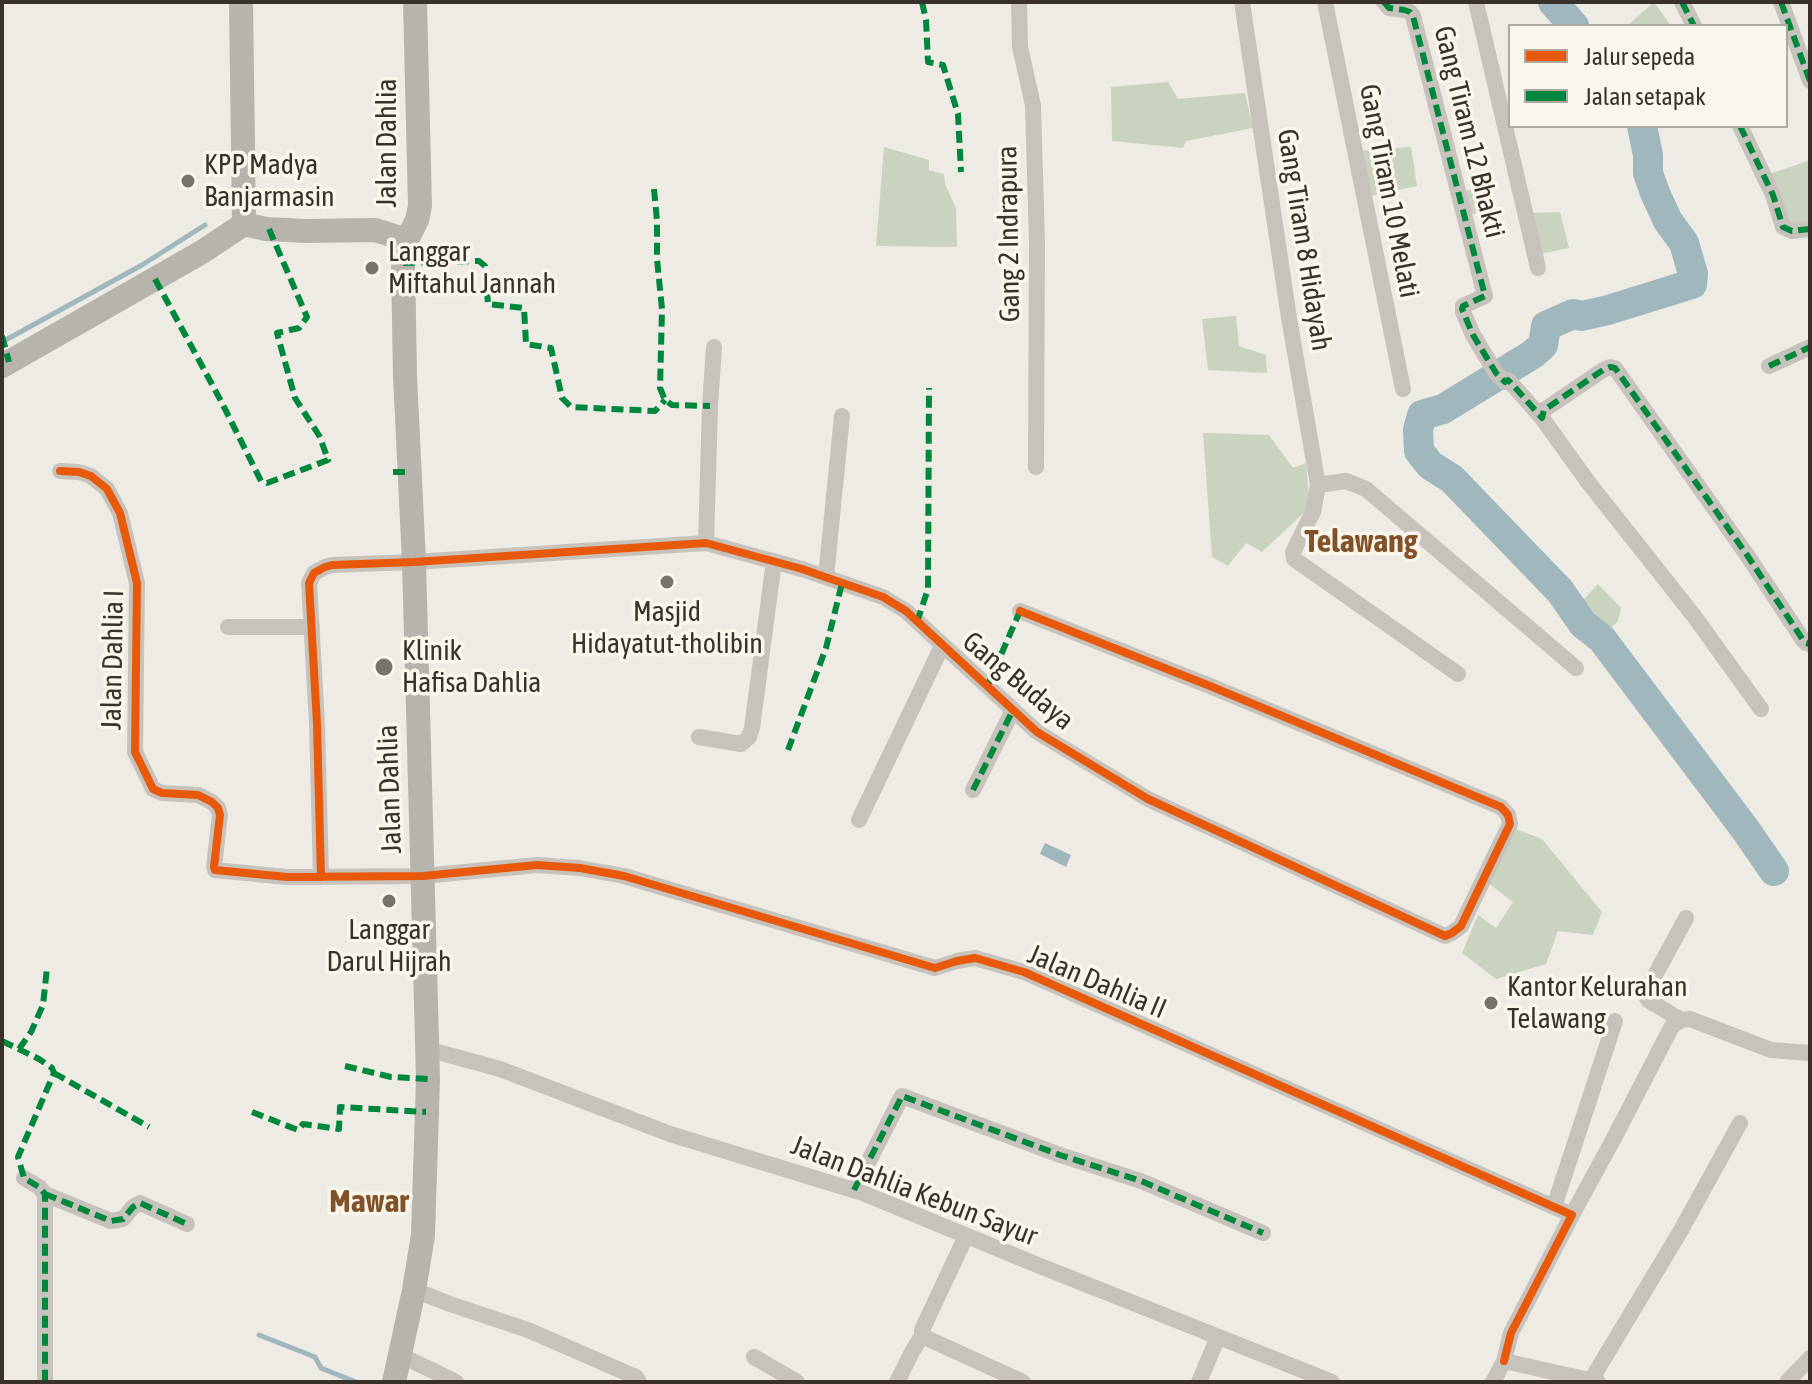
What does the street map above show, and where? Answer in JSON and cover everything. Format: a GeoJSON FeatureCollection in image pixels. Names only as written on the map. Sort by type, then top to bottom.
{"type":"FeatureCollection","features":[{"type":"Feature","properties":{"kind":"street"},"geometry":{"type":"LineString","coordinates":[[241,2],[244,224]]}},
{"type":"Feature","properties":{"kind":"street","name":"Jalan Dahlia"},"geometry":{"type":"LineString","coordinates":[[394,1382],[423,1235],[427,1049],[403,263],[407,240],[420,206],[415,2]]}},
{"type":"Feature","properties":{"kind":"street","name":"Gang 2 Indrapura"},"geometry":{"type":"LineString","coordinates":[[1019,2],[1020,47],[1033,105],[1037,243],[1036,467]]}},
{"type":"Feature","properties":{"kind":"street","name":"Gang Tiram 8 Hidayah"},"geometry":{"type":"LineString","coordinates":[[1242,2],[1289,318],[1318,485]]}},
{"type":"Feature","properties":{"kind":"street","name":"Gang Tiram 10 Melati"},"geometry":{"type":"LineString","coordinates":[[1325,2],[1403,389]]}},
{"type":"Feature","properties":{"kind":"street","name":"Gang Tiram 12 Bhakti"},"geometry":{"type":"LineString","coordinates":[[1384,2],[1389,8],[1404,10],[1413,16],[1485,296],[1462,309],[1473,335],[1498,376],[1505,382],[1508,380],[1542,418]]}},
{"type":"Feature","properties":{"kind":"street"},"geometry":{"type":"LineString","coordinates":[[1476,2],[1538,268]]}},
{"type":"Feature","properties":{"kind":"street"},"geometry":{"type":"LineString","coordinates":[[1682,2],[1693,24]]}},
{"type":"Feature","properties":{"kind":"street"},"geometry":{"type":"LineString","coordinates":[[1781,2],[1810,81]]}},
{"type":"Feature","properties":{"kind":"street"},"geometry":{"type":"LineString","coordinates":[[1741,128],[1773,195],[1783,227],[1792,231],[1810,229]]}},
{"type":"Feature","properties":{"kind":"street"},"geometry":{"type":"LineString","coordinates":[[2,366],[190,259],[244,224],[266,229],[305,231],[375,230],[407,240]]}},
{"type":"Feature","properties":{"kind":"street"},"geometry":{"type":"LineString","coordinates":[[706,543],[714,347]]}},
{"type":"Feature","properties":{"kind":"street"},"geometry":{"type":"LineString","coordinates":[[1769,366],[1810,347]]}},
{"type":"Feature","properties":{"kind":"street"},"geometry":{"type":"LineString","coordinates":[[1761,709],[1694,616],[1588,482],[1542,418],[1544,410],[1603,370],[1615,368],[1803,640],[1810,644]]}},
{"type":"Feature","properties":{"kind":"street"},"geometry":{"type":"LineString","coordinates":[[826,577],[842,416]]}},
{"type":"Feature","properties":{"kind":"street","name":"Jalan Dahlia I"},"geometry":{"type":"LineString","coordinates":[[60,471],[79,472],[98,481],[107,489],[125,526],[137,583],[135,752],[153,789],[162,793],[198,795],[216,805],[220,815],[214,867],[217,870],[287,877],[423,876]]}},
{"type":"Feature","properties":{"kind":"street"},"geometry":{"type":"LineString","coordinates":[[1458,674],[1294,559],[1293,552],[1313,512],[1318,485],[1346,481],[1366,489],[1576,668]]}},
{"type":"Feature","properties":{"kind":"street","name":"Gang Budaya"},"geometry":{"type":"LineString","coordinates":[[414,562],[706,543],[826,577],[883,597],[906,611],[1037,732],[1148,799],[1445,936],[1461,926],[1510,824],[1508,815],[1501,807],[1020,611]]}},
{"type":"Feature","properties":{"kind":"street"},"geometry":{"type":"LineString","coordinates":[[699,737],[741,744],[749,737],[774,561]]}},
{"type":"Feature","properties":{"kind":"street"},"geometry":{"type":"LineString","coordinates":[[321,877],[309,583],[314,573],[332,565],[414,562]]}},
{"type":"Feature","properties":{"kind":"street"},"geometry":{"type":"LineString","coordinates":[[228,627],[312,627]]}},
{"type":"Feature","properties":{"kind":"street"},"geometry":{"type":"LineString","coordinates":[[859,820],[942,646]]}},
{"type":"Feature","properties":{"kind":"street"},"geometry":{"type":"LineString","coordinates":[[973,790],[1013,710]]}},
{"type":"Feature","properties":{"kind":"street","name":"Jalan Dahlia II"},"geometry":{"type":"LineString","coordinates":[[423,876],[537,865],[580,868],[624,876],[935,968],[975,958],[1024,972],[1572,1215]]}},
{"type":"Feature","properties":{"kind":"street"},"geometry":{"type":"LineString","coordinates":[[1681,1020],[1646,996],[1686,918]]}},
{"type":"Feature","properties":{"kind":"street"},"geometry":{"type":"LineString","coordinates":[[1493,1382],[1504,1361],[1511,1333],[1672,1026],[1690,1019],[1771,1050],[1810,1053]]}},
{"type":"Feature","properties":{"kind":"street"},"geometry":{"type":"LineString","coordinates":[[1554,1207],[1615,1021]]}},
{"type":"Feature","properties":{"kind":"street","name":"Jalan Dahlia Kebun Sayur"},"geometry":{"type":"LineString","coordinates":[[427,1049],[500,1069],[670,1134],[854,1190],[1332,1382]]}},
{"type":"Feature","properties":{"kind":"street"},"geometry":{"type":"LineString","coordinates":[[854,1190],[902,1096],[1060,1155],[1141,1181],[1263,1233]]}},
{"type":"Feature","properties":{"kind":"street"},"geometry":{"type":"LineString","coordinates":[[1504,1361],[1595,1381],[1740,1123]]}},
{"type":"Feature","properties":{"kind":"street"},"geometry":{"type":"LineString","coordinates":[[24,1178],[45,1194],[111,1221],[123,1219],[140,1203],[187,1224]]}},
{"type":"Feature","properties":{"kind":"street"},"geometry":{"type":"LineString","coordinates":[[45,1194],[45,1382]]}},
{"type":"Feature","properties":{"kind":"street"},"geometry":{"type":"LineString","coordinates":[[897,1382],[922,1336],[922,1330],[966,1236]]}},
{"type":"Feature","properties":{"kind":"street"},"geometry":{"type":"LineString","coordinates":[[414,1290],[528,1330],[636,1377],[639,1382]]}},
{"type":"Feature","properties":{"kind":"street"},"geometry":{"type":"LineString","coordinates":[[922,1336],[1023,1382]]}},
{"type":"Feature","properties":{"kind":"street"},"geometry":{"type":"LineString","coordinates":[[1199,1382],[1218,1337]]}},
{"type":"Feature","properties":{"kind":"street"},"geometry":{"type":"LineString","coordinates":[[400,1355],[456,1382]]}},
{"type":"Feature","properties":{"kind":"street"},"geometry":{"type":"LineString","coordinates":[[754,1357],[797,1382]]}},
{"type":"Feature","properties":{"kind":"street"},"geometry":{"type":"LineString","coordinates":[[1787,1382],[1810,1358]]}},
{"type":"Feature","properties":{"kind":"green space"},"geometry":{"type":"Polygon","coordinates":[[[1654,2],[1670,24],[1629,24],[1654,2]]]}},
{"type":"Feature","properties":{"kind":"green space"},"geometry":{"type":"Polygon","coordinates":[[[1168,82],[1178,99],[1245,93],[1253,128],[1186,141],[1183,148],[1112,141],[1111,87],[1168,82]]]}},
{"type":"Feature","properties":{"kind":"green space"},"geometry":{"type":"Polygon","coordinates":[[[884,147],[929,160],[929,170],[944,174],[956,208],[957,247],[876,246],[884,147]]]}},
{"type":"Feature","properties":{"kind":"green space"},"geometry":{"type":"Polygon","coordinates":[[[1411,147],[1417,186],[1370,196],[1359,151],[1411,147]]]}},
{"type":"Feature","properties":{"kind":"green space"},"geometry":{"type":"Polygon","coordinates":[[[1810,160],[1810,225],[1789,228],[1770,174],[1810,160]]]}},
{"type":"Feature","properties":{"kind":"green space"},"geometry":{"type":"Polygon","coordinates":[[[1487,186],[1489,209],[1468,216],[1460,192],[1487,186]]]}},
{"type":"Feature","properties":{"kind":"green space"},"geometry":{"type":"Polygon","coordinates":[[[1560,212],[1569,248],[1540,254],[1530,213],[1560,212]]]}},
{"type":"Feature","properties":{"kind":"green space"},"geometry":{"type":"Polygon","coordinates":[[[1236,316],[1239,346],[1266,355],[1267,373],[1208,370],[1202,319],[1236,316]]]}},
{"type":"Feature","properties":{"kind":"green space"},"geometry":{"type":"Polygon","coordinates":[[[1203,433],[1269,435],[1293,468],[1306,463],[1310,507],[1262,552],[1246,543],[1228,566],[1212,557],[1203,433]]]}},
{"type":"Feature","properties":{"kind":"green space"},"geometry":{"type":"Polygon","coordinates":[[[1598,584],[1621,608],[1618,621],[1606,633],[1578,606],[1598,584]]]}},
{"type":"Feature","properties":{"kind":"green space"},"geometry":{"type":"Polygon","coordinates":[[[1513,828],[1542,839],[1602,912],[1593,935],[1558,931],[1546,964],[1496,979],[1462,953],[1478,915],[1496,928],[1513,902],[1488,883],[1513,828]]]}},
{"type":"Feature","properties":{"kind":"water"},"geometry":{"type":"Polygon","coordinates":[[[1045,843],[1071,855],[1066,867],[1040,854],[1045,843]]]}},
{"type":"Feature","properties":{"kind":"waterway"},"geometry":{"type":"LineString","coordinates":[[1553,2],[1572,24]]}},
{"type":"Feature","properties":{"kind":"waterway"},"geometry":{"type":"LineString","coordinates":[[1642,128],[1648,173],[1668,221],[1684,243],[1693,274],[1692,284],[1608,310],[1582,316],[1573,314],[1546,326],[1543,345],[1533,354],[1443,409],[1422,415],[1418,430],[1419,451],[1430,465],[1452,479],[1560,591],[1583,624],[1602,639],[1774,871]]}},
{"type":"Feature","properties":{"kind":"waterway"},"geometry":{"type":"LineString","coordinates":[[2,342],[142,265],[205,225]]}},
{"type":"Feature","properties":{"kind":"waterway"},"geometry":{"type":"LineString","coordinates":[[259,1335],[315,1357],[321,1368],[356,1382]]}},
{"type":"Feature","properties":{"kind":"marked path"},"geometry":{"type":"LineString","coordinates":[[922,2],[928,62],[943,65],[958,114],[961,172]]}},
{"type":"Feature","properties":{"kind":"marked path"},"geometry":{"type":"LineString","coordinates":[[1384,2],[1389,8],[1404,10],[1413,16],[1485,296],[1462,309],[1473,335],[1496,373],[1505,382],[1508,380],[1542,418],[1544,410],[1603,370],[1615,368],[1803,640],[1810,644]]}},
{"type":"Feature","properties":{"kind":"marked path"},"geometry":{"type":"LineString","coordinates":[[1682,2],[1693,24]]}},
{"type":"Feature","properties":{"kind":"marked path"},"geometry":{"type":"LineString","coordinates":[[1781,2],[1810,81]]}},
{"type":"Feature","properties":{"kind":"marked path"},"geometry":{"type":"LineString","coordinates":[[1741,128],[1773,195],[1783,227],[1792,231],[1810,229]]}},
{"type":"Feature","properties":{"kind":"marked path"},"geometry":{"type":"LineString","coordinates":[[654,189],[662,309],[660,388],[665,400],[672,405],[710,406]]}},
{"type":"Feature","properties":{"kind":"marked path"},"geometry":{"type":"LineString","coordinates":[[155,279],[261,481],[267,483],[328,460],[320,437],[295,398],[277,333],[299,328],[307,317],[269,229]]}},
{"type":"Feature","properties":{"kind":"marked path"},"geometry":{"type":"LineString","coordinates":[[403,263],[479,261],[485,266],[488,304],[524,308],[526,344],[551,348],[562,398],[571,407],[655,411],[665,400]]}},
{"type":"Feature","properties":{"kind":"marked path"},"geometry":{"type":"LineString","coordinates":[[2,336],[9,362]]}},
{"type":"Feature","properties":{"kind":"marked path"},"geometry":{"type":"LineString","coordinates":[[1769,366],[1810,347]]}},
{"type":"Feature","properties":{"kind":"marked path"},"geometry":{"type":"LineString","coordinates":[[917,622],[928,589],[929,388]]}},
{"type":"Feature","properties":{"kind":"marked path"},"geometry":{"type":"LineString","coordinates":[[393,472],[410,472]]}},
{"type":"Feature","properties":{"kind":"marked path"},"geometry":{"type":"LineString","coordinates":[[788,750],[826,648],[842,583]]}},
{"type":"Feature","properties":{"kind":"marked path"},"geometry":{"type":"LineString","coordinates":[[987,687],[1020,611]]}},
{"type":"Feature","properties":{"kind":"marked path"},"geometry":{"type":"LineString","coordinates":[[973,790],[1013,710]]}},
{"type":"Feature","properties":{"kind":"marked path"},"geometry":{"type":"LineString","coordinates":[[19,1049],[43,1005],[47,968]]}},
{"type":"Feature","properties":{"kind":"marked path"},"geometry":{"type":"LineString","coordinates":[[2,1041],[39,1059],[54,1073],[18,1157],[24,1178],[45,1194],[45,1382]]}},
{"type":"Feature","properties":{"kind":"marked path"},"geometry":{"type":"LineString","coordinates":[[345,1066],[391,1077],[428,1079]]}},
{"type":"Feature","properties":{"kind":"marked path"},"geometry":{"type":"LineString","coordinates":[[54,1073],[149,1127]]}},
{"type":"Feature","properties":{"kind":"marked path"},"geometry":{"type":"LineString","coordinates":[[854,1190],[902,1096],[1060,1155],[1141,1181],[1263,1233]]}},
{"type":"Feature","properties":{"kind":"marked path"},"geometry":{"type":"LineString","coordinates":[[252,1112],[298,1130],[303,1124],[339,1129],[340,1107],[426,1112]]}},
{"type":"Feature","properties":{"kind":"marked path"},"geometry":{"type":"LineString","coordinates":[[45,1194],[111,1221],[123,1219],[140,1203],[187,1224]]}},
{"type":"Feature","properties":{"kind":"cycle path"},"geometry":{"type":"LineString","coordinates":[[60,471],[91,476],[107,489],[120,513],[137,583],[135,752],[153,789],[162,793],[198,795],[218,808],[215,870],[287,877],[423,876],[537,865],[580,868],[624,876],[935,968],[975,958],[1024,972],[1572,1215],[1511,1333],[1504,1361]]}},
{"type":"Feature","properties":{"kind":"cycle path"},"geometry":{"type":"LineString","coordinates":[[321,877],[309,583],[314,573],[332,565],[706,543],[802,569],[883,597],[906,611],[1037,732],[1148,799],[1445,936],[1461,926],[1510,824],[1508,815],[1501,807],[1020,611]]}},
{"type":"Feature","properties":{"kind":"place","name":"KPP Madya Banjarmasin"},"geometry":{"type":"Point","coordinates":[188,181]}},
{"type":"Feature","properties":{"kind":"place","name":"Langgar Miftahul Jannah"},"geometry":{"type":"Point","coordinates":[372,268]}},
{"type":"Feature","properties":{"kind":"place","name":"Masjid Hidayatut-tholibin"},"geometry":{"type":"Point","coordinates":[667,582]}},
{"type":"Feature","properties":{"kind":"place","name":"Klinik Hafisa Dahlia"},"geometry":{"type":"Point","coordinates":[384,667]}},
{"type":"Feature","properties":{"kind":"place","name":"Langgar Darul Hijrah"},"geometry":{"type":"Point","coordinates":[389,901]}},
{"type":"Feature","properties":{"kind":"place","name":"Kantor Kelurahan Telawang"},"geometry":{"type":"Point","coordinates":[1491,1003]}},
{"type":"Feature","properties":{"kind":"district","name":"Telawang"},"geometry":{"type":"Point","coordinates":[1361,542]}},
{"type":"Feature","properties":{"kind":"district","name":"Mawar"},"geometry":{"type":"Point","coordinates":[369,1202]}}]}
